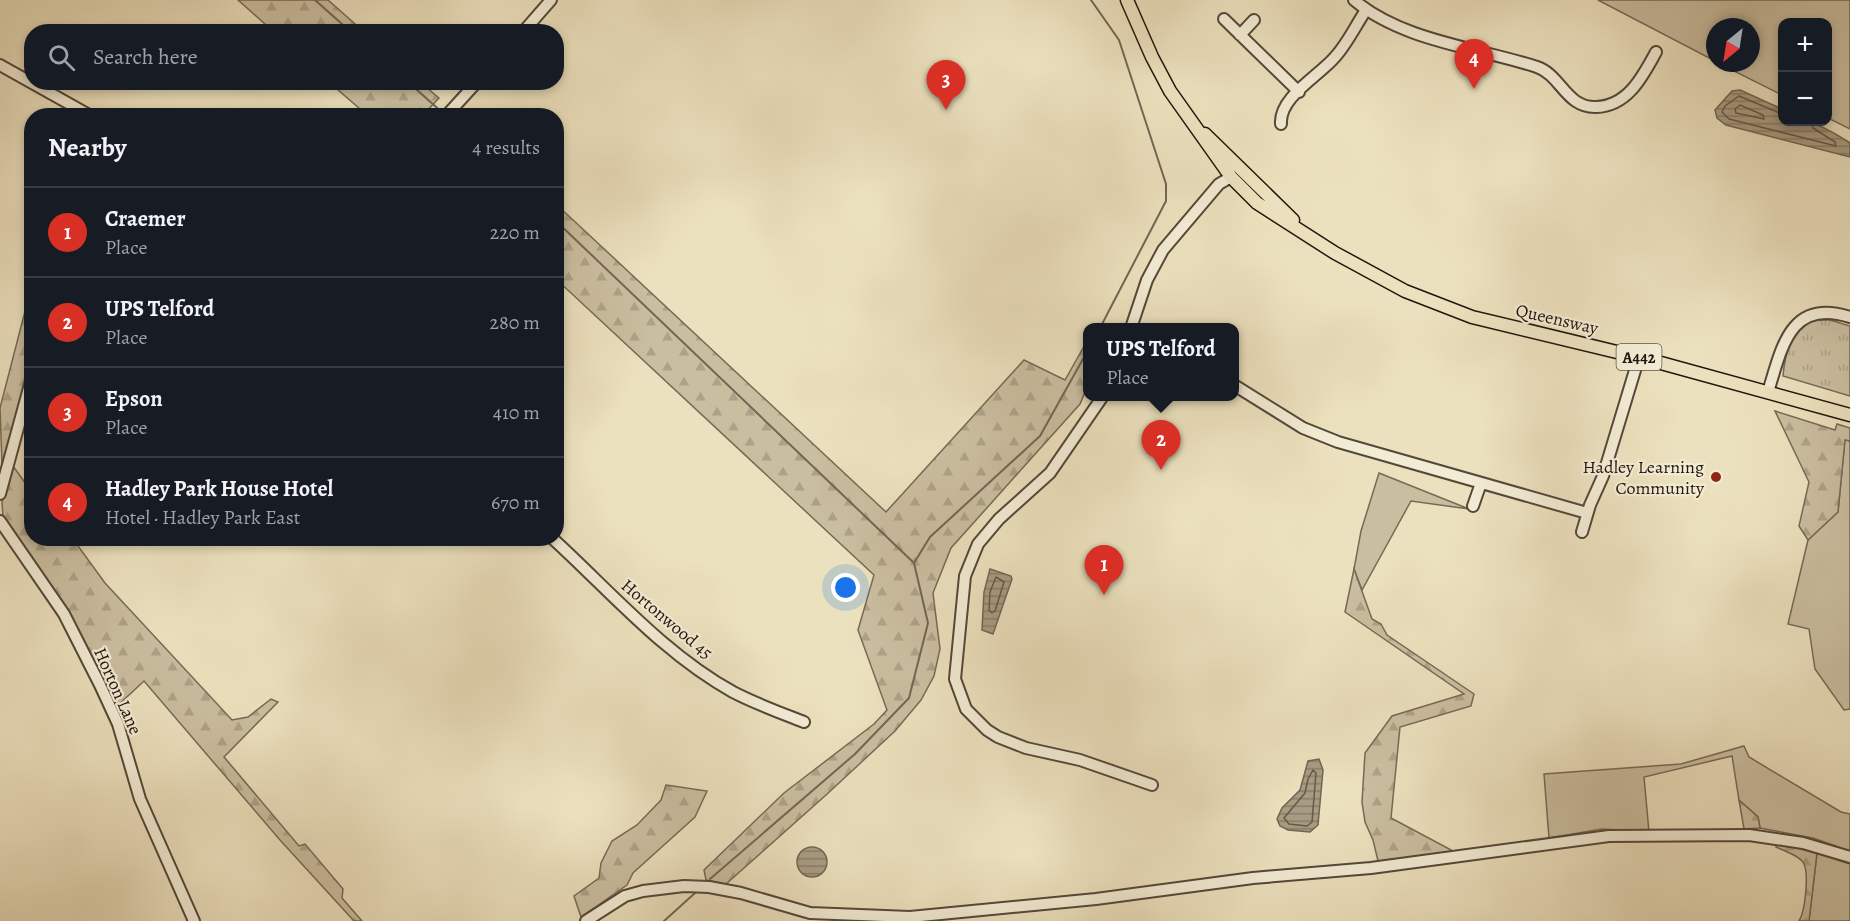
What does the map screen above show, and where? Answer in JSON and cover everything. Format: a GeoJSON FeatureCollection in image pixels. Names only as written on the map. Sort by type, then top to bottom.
{"type":"FeatureCollection","features":[{"type":"Feature","properties":{"kind":"main road","name":"Queensway"},"geometry":{"type":"LineString","coordinates":[[1127,0],[1152,57],[1192,123],[1231,177],[1257,203],[1383,280],[1450,310],[1639,357],[1850,415]]}},
{"type":"Feature","properties":{"kind":"main road","name":"Queensway"},"geometry":{"type":"LineString","coordinates":[[1192,123],[1241,167],[1304,232]]}},
{"type":"Feature","properties":{"kind":"main road"},"geometry":{"type":"LineString","coordinates":[[1231,177],[1241,167]]}},
{"type":"Feature","properties":{"kind":"street"},"geometry":{"type":"LineString","coordinates":[[530,24],[551,0]]}},
{"type":"Feature","properties":{"kind":"street"},"geometry":{"type":"LineString","coordinates":[[1354,0],[1365,10],[1396,25],[1543,69],[1572,99],[1590,106],[1605,106],[1625,97],[1640,81],[1656,52]]}},
{"type":"Feature","properties":{"kind":"street"},"geometry":{"type":"LineString","coordinates":[[1281,124],[1282,112],[1299,92],[1337,56],[1365,10]]}},
{"type":"Feature","properties":{"kind":"street"},"geometry":{"type":"LineString","coordinates":[[1224,19],[1299,92]]}},
{"type":"Feature","properties":{"kind":"street"},"geometry":{"type":"LineString","coordinates":[[1240,35],[1254,20]]}},
{"type":"Feature","properties":{"kind":"street"},"geometry":{"type":"LineString","coordinates":[[0,65],[24,78]]}},
{"type":"Feature","properties":{"kind":"street"},"geometry":{"type":"LineString","coordinates":[[45,90],[77,108]]}},
{"type":"Feature","properties":{"kind":"street"},"geometry":{"type":"LineString","coordinates":[[453,108],[470,90]]}},
{"type":"Feature","properties":{"kind":"street"},"geometry":{"type":"LineString","coordinates":[[1132,323],[1147,280],[1163,250],[1188,217],[1210,196],[1224,189],[1231,177]]}},
{"type":"Feature","properties":{"kind":"street"},"geometry":{"type":"LineString","coordinates":[[1768,392],[1782,346],[1799,320],[1818,313],[1850,317]]}},
{"type":"Feature","properties":{"kind":"street"},"geometry":{"type":"LineString","coordinates":[[1582,532],[1587,513],[1603,476],[1639,357]]}},
{"type":"Feature","properties":{"kind":"street"},"geometry":{"type":"LineString","coordinates":[[1239,389],[1303,428],[1338,442],[1587,513]]}},
{"type":"Feature","properties":{"kind":"street"},"geometry":{"type":"LineString","coordinates":[[1100,401],[1050,473],[999,519],[978,544],[965,576],[955,679],[966,709],[987,730],[998,737],[1026,748],[1080,760],[1152,785]]}},
{"type":"Feature","properties":{"kind":"street"},"geometry":{"type":"LineString","coordinates":[[0,494],[24,406]]}},
{"type":"Feature","properties":{"kind":"street"},"geometry":{"type":"LineString","coordinates":[[1473,506],[1481,483]]}},
{"type":"Feature","properties":{"kind":"street","name":"Horton Lane"},"geometry":{"type":"LineString","coordinates":[[0,524],[64,614],[100,685],[118,724],[140,799],[194,921]]}},
{"type":"Feature","properties":{"kind":"street","name":"Hortonwood 45"},"geometry":{"type":"LineString","coordinates":[[561,546],[664,643],[705,674],[734,692],[804,722]]}},
{"type":"Feature","properties":{"kind":"street"},"geometry":{"type":"LineString","coordinates":[[586,921],[625,897],[643,891],[684,886],[709,887],[741,893],[810,913],[910,917],[1096,899],[1253,878],[1371,868],[1608,836],[1749,834],[1803,843],[1850,857]]}},
{"type":"Feature","properties":{"kind":"green space"},"geometry":{"type":"Polygon","coordinates":[[[238,0],[328,0],[355,24],[265,24],[238,0]]]}},
{"type":"Feature","properties":{"kind":"green space"},"geometry":{"type":"Polygon","coordinates":[[[1598,0],[1850,0],[1850,129],[1832,120],[1832,18],[1778,18],[1778,93],[1736,72],[1760,72],[1760,18],[1706,18],[1706,56],[1598,0]]]}},
{"type":"Feature","properties":{"kind":"green space"},"geometry":{"type":"Polygon","coordinates":[[[338,90],[429,90],[439,98],[430,108],[359,108],[338,90]]]}},
{"type":"Feature","properties":{"kind":"green space"},"geometry":{"type":"Polygon","coordinates":[[[564,212],[886,512],[1024,360],[1065,380],[1083,348],[1083,397],[1080,404],[951,548],[933,593],[940,649],[934,676],[921,700],[895,731],[726,884],[706,880],[704,870],[784,793],[874,724],[887,710],[858,630],[874,575],[564,287],[564,212]]]}},
{"type":"Feature","properties":{"kind":"green space"},"geometry":{"type":"Polygon","coordinates":[[[24,315],[24,387],[2,464],[0,408],[24,315]]]}},
{"type":"Feature","properties":{"kind":"green space"},"geometry":{"type":"Polygon","coordinates":[[[1810,320],[1830,320],[1850,326],[1850,396],[1783,376],[1785,360],[1793,338],[1810,320]]]}},
{"type":"Feature","properties":{"kind":"green space"},"geometry":{"type":"Polygon","coordinates":[[[1775,411],[1835,430],[1837,424],[1850,428],[1850,441],[1845,440],[1838,512],[1808,540],[1799,526],[1809,482],[1775,411]]]}},
{"type":"Feature","properties":{"kind":"green space"},"geometry":{"type":"Polygon","coordinates":[[[1845,439],[1850,441],[1850,709],[1844,710],[1815,669],[1809,629],[1788,624],[1808,540],[1838,512],[1845,439]]]}},
{"type":"Feature","properties":{"kind":"green space"},"geometry":{"type":"Polygon","coordinates":[[[13,466],[24,481],[24,546],[78,546],[105,583],[232,720],[248,717],[271,699],[278,702],[224,757],[299,846],[305,844],[343,889],[342,898],[362,921],[354,921],[280,840],[144,681],[115,708],[3,517],[2,502],[13,466]]]}},
{"type":"Feature","properties":{"kind":"green space"},"geometry":{"type":"Polygon","coordinates":[[[1379,473],[1469,509],[1411,501],[1362,590],[1354,569],[1361,531],[1379,473]]]}},
{"type":"Feature","properties":{"kind":"green space"},"geometry":{"type":"Polygon","coordinates":[[[1354,569],[1372,619],[1381,624],[1387,635],[1474,694],[1471,706],[1400,727],[1391,818],[1455,852],[1378,861],[1373,840],[1365,822],[1362,802],[1365,753],[1392,716],[1464,694],[1345,612],[1354,569]]]}},
{"type":"Feature","properties":{"kind":"green space"},"geometry":{"type":"Polygon","coordinates":[[[1744,746],[1749,757],[1841,812],[1850,814],[1850,851],[1813,838],[1760,828],[1758,817],[1739,800],[1732,756],[1644,777],[1649,832],[1602,829],[1549,838],[1544,774],[1681,764],[1744,746]]]}},
{"type":"Feature","properties":{"kind":"green space"},"geometry":{"type":"Polygon","coordinates":[[[666,785],[707,791],[695,817],[633,873],[627,885],[581,917],[574,896],[599,878],[601,863],[612,841],[637,825],[661,800],[666,785]]]}},
{"type":"Feature","properties":{"kind":"green space"},"geometry":{"type":"Polygon","coordinates":[[[1739,800],[1758,817],[1760,828],[1744,829],[1739,800]]]}},
{"type":"Feature","properties":{"kind":"green space"},"geometry":{"type":"Polygon","coordinates":[[[1777,843],[1817,853],[1809,921],[1799,921],[1806,893],[1804,864],[1796,856],[1776,847],[1777,843]]]}},
{"type":"Feature","properties":{"kind":"green space"},"geometry":{"type":"Polygon","coordinates":[[[1817,853],[1850,864],[1850,921],[1809,921],[1817,853]]]}},
{"type":"Feature","properties":{"kind":"water"},"geometry":{"type":"Polygon","coordinates":[[[1740,90],[1778,107],[1778,126],[1825,128],[1850,143],[1850,157],[1726,125],[1717,118],[1715,110],[1732,91],[1740,90]]]}},
{"type":"Feature","properties":{"kind":"water"},"geometry":{"type":"Polygon","coordinates":[[[990,569],[1011,576],[1012,579],[993,634],[982,630],[984,592],[990,569]]]}},
{"type":"Feature","properties":{"kind":"water"},"geometry":{"type":"Polygon","coordinates":[[[1319,759],[1323,770],[1318,825],[1310,832],[1288,830],[1280,826],[1277,819],[1282,808],[1300,790],[1308,761],[1319,759]]]}},
{"type":"Feature","properties":{"kind":"water"},"geometry":{"type":"Polygon","coordinates":[[[812,847],[822,852],[827,862],[822,872],[812,877],[802,872],[797,862],[802,852],[812,847]]]}},
{"type":"Feature","properties":{"kind":"waterway"},"geometry":{"type":"LineString","coordinates":[[315,0],[342,24]]}},
{"type":"Feature","properties":{"kind":"waterway"},"geometry":{"type":"LineString","coordinates":[[1091,0],[1119,40],[1166,184],[1166,201],[1103,323]]}},
{"type":"Feature","properties":{"kind":"waterway"},"geometry":{"type":"LineString","coordinates":[[417,90],[437,108]]}},
{"type":"Feature","properties":{"kind":"waterway"},"geometry":{"type":"LineString","coordinates":[[564,229],[914,563],[928,623],[909,698],[855,754],[710,879]]}},
{"type":"Feature","properties":{"kind":"waterway"},"geometry":{"type":"LineString","coordinates":[[914,563],[930,537],[1040,436],[1083,359]]}},
{"type":"Feature","properties":{"kind":"waterway"},"geometry":{"type":"LineString","coordinates":[[664,921],[695,893]]}},
{"type":"Feature","properties":{"kind":"place","name":"Hadley Park House Hotel"},"geometry":{"type":"Point","coordinates":[1474,89]}},
{"type":"Feature","properties":{"kind":"place","name":"Epson"},"geometry":{"type":"Point","coordinates":[946,110]}},
{"type":"Feature","properties":{"kind":"place","name":"UPS Telford"},"geometry":{"type":"Point","coordinates":[1161,470]}},
{"type":"Feature","properties":{"kind":"place","name":"Hadley Learning Community"},"geometry":{"type":"Point","coordinates":[1716,477]}},
{"type":"Feature","properties":{"kind":"place","name":"Craemer"},"geometry":{"type":"Point","coordinates":[1104,595]}}]}
